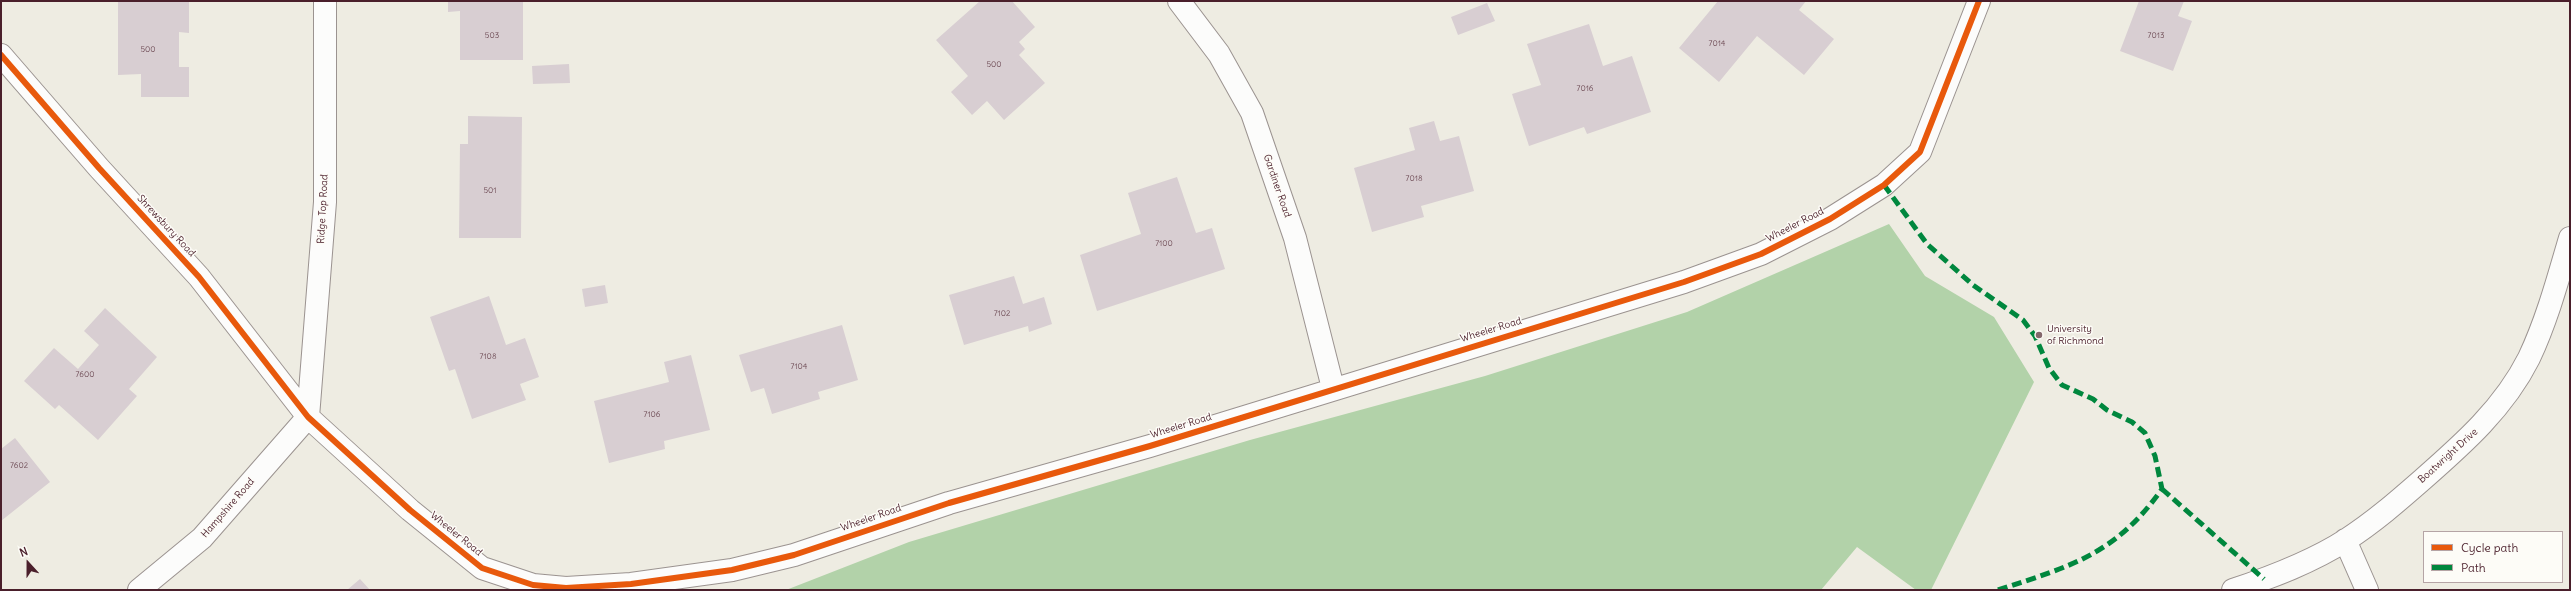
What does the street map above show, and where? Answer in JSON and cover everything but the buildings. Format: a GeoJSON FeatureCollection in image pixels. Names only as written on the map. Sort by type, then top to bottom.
{"type":"FeatureCollection","features":[{"type":"Feature","properties":{"kind":"street","name":"Ridge Top Road"},"geometry":{"type":"LineString","coordinates":[[308,417],[324,202],[326,1]]}},
{"type":"Feature","properties":{"kind":"street","name":"Gardiner Road"},"geometry":{"type":"LineString","coordinates":[[1179,1],[1218,54],[1252,114],[1295,238],[1333,388]]}},
{"type":"Feature","properties":{"kind":"street","name":"Wheeler Road"},"geometry":{"type":"LineString","coordinates":[[308,417],[410,510],[482,568],[532,585],[566,588],[631,584],[732,570],[794,555],[949,503],[1150,446],[1333,388],[1684,282],[1761,254],[1830,219],[1884,185],[1920,152],[1979,1]]}},
{"type":"Feature","properties":{"kind":"street","name":"Shrewsbury Road"},"geometry":{"type":"LineString","coordinates":[[1,55],[99,168],[200,276],[308,417]]}},
{"type":"Feature","properties":{"kind":"street","name":"Boatwright Drive"},"geometry":{"type":"LineString","coordinates":[[2233,590],[2300,564],[2345,540],[2384,514],[2471,438],[2505,397],[2528,359],[2545,322],[2570,238]]}},
{"type":"Feature","properties":{"kind":"street","name":"Hampshire Road"},"geometry":{"type":"LineString","coordinates":[[139,590],[202,538],[308,417]]}},
{"type":"Feature","properties":{"kind":"street"},"geometry":{"type":"LineString","coordinates":[[2345,540],[2367,590]]}},
{"type":"Feature","properties":{"kind":"green space"},"geometry":{"type":"Polygon","coordinates":[[[1889,224],[1925,276],[1994,317],[2034,382],[1931,590],[1916,590],[1857,547],[1821,590],[786,590],[909,542],[1250,440],[1485,376],[1687,312],[1889,224]]]}},
{"type":"Feature","properties":{"kind":"marked path"},"geometry":{"type":"LineString","coordinates":[[1884,185],[1927,244],[1973,285],[2023,320],[2035,336],[2049,368],[2062,385],[2093,399],[2107,410],[2132,422],[2145,433],[2155,456],[2162,489],[2127,529],[2109,544],[2070,565],[1998,590]]}},
{"type":"Feature","properties":{"kind":"marked path"},"geometry":{"type":"LineString","coordinates":[[2162,489],[2264,579]]}},
{"type":"Feature","properties":{"kind":"cycle path"},"geometry":{"type":"LineString","coordinates":[[1,55],[99,168],[199,277],[308,417],[410,510],[482,568],[533,585],[566,588],[631,584],[732,570],[794,555],[949,503],[1150,446],[1684,282],[1761,254],[1830,219],[1884,185],[1920,152],[1979,1]]}},
{"type":"Feature","properties":{"kind":"place","name":"University of Richmond"},"geometry":{"type":"Point","coordinates":[2039,335]}}]}
